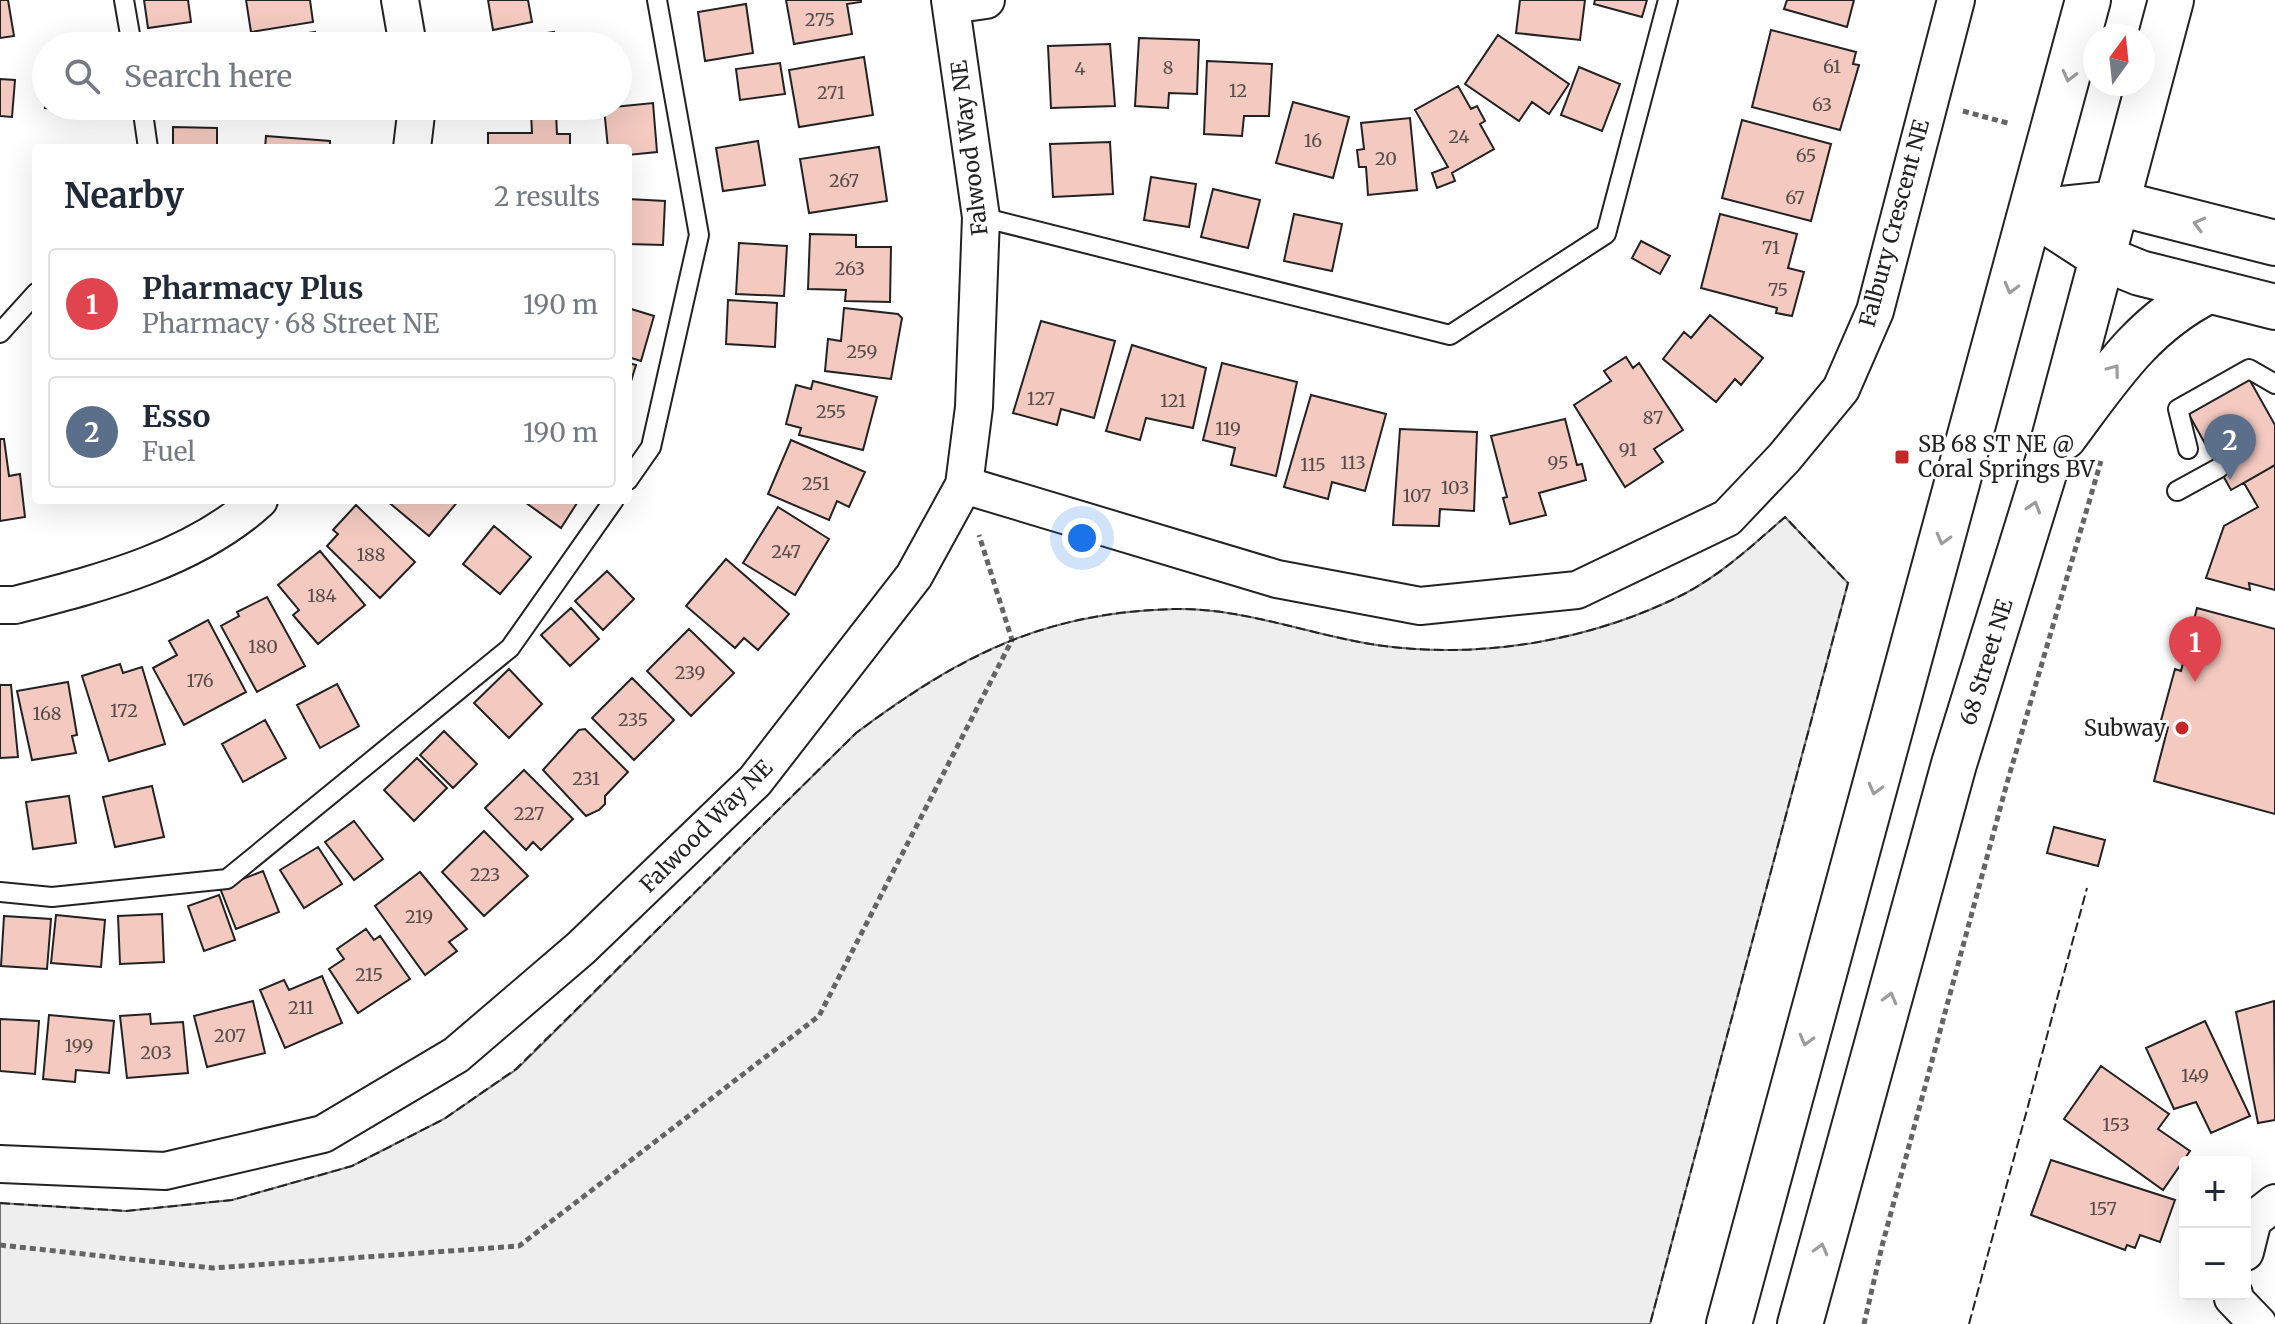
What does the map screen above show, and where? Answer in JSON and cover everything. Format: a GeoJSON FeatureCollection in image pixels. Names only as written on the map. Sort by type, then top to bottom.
{"type":"FeatureCollection","features":[{"type":"Feature","properties":{"kind":"main road"},"geometry":{"type":"LineString","coordinates":[[1729,1324],[2088,0]]}},
{"type":"Feature","properties":{"kind":"main road","name":"68 Street NE"},"geometry":{"type":"LineString","coordinates":[[1800,1324],[1954,764],[2050,454],[2171,0]]}},
{"type":"Feature","properties":{"kind":"main road"},"geometry":{"type":"LineString","coordinates":[[2032,212],[2118,203],[2275,243]]}},
{"type":"Feature","properties":{"kind":"main road"},"geometry":{"type":"LineString","coordinates":[[2032,212],[2103,258],[2140,273],[2275,307]]}},
{"type":"Feature","properties":{"kind":"main road"},"geometry":{"type":"LineString","coordinates":[[2050,454],[2135,342],[2188,301],[2208,291]]}},
{"type":"Feature","properties":{"kind":"street"},"geometry":{"type":"LineString","coordinates":[[400,0],[406,32]]}},
{"type":"Feature","properties":{"kind":"street","name":"Falbury Crescent NE"},"geometry":{"type":"LineString","coordinates":[[964,485],[1277,579],[1420,606],[1577,590],[1727,518],[1784,458],[1841,389],[1875,311],[1927,101],[1956,0]]}},
{"type":"Feature","properties":{"kind":"street","name":"Falwood Way NE"},"geometry":{"type":"LineString","coordinates":[[0,1164],[165,1171],[323,1134],[456,1055],[581,948],[755,781],[914,576],[964,485],[974,407],[981,217],[962,2]]}},
{"type":"Feature","properties":{"kind":"street"},"geometry":{"type":"LineString","coordinates":[[412,144],[415,120]]}},
{"type":"Feature","properties":{"kind":"street"},"geometry":{"type":"LineString","coordinates":[[0,605],[15,605],[122,577],[234,523],[255,504]]}},
{"type":"Feature","properties":{"kind":"street"},"geometry":{"type":"LineString","coordinates":[[2251,1228],[2253,1220],[2275,1203]]}},
{"type":"Feature","properties":{"kind":"street"},"geometry":{"type":"LineString","coordinates":[[2235,1300],[2258,1324]]}},
{"type":"Feature","properties":{"kind":"lane"},"geometry":{"type":"LineString","coordinates":[[124,0],[130,32]]}},
{"type":"Feature","properties":{"kind":"lane"},"geometry":{"type":"LineString","coordinates":[[632,474],[651,447],[699,235],[657,0]]}},
{"type":"Feature","properties":{"kind":"lane"},"geometry":{"type":"LineString","coordinates":[[981,217],[1450,335],[1606,234],[1668,0]]}},
{"type":"Feature","properties":{"kind":"lane"},"geometry":{"type":"LineString","coordinates":[[144,120],[147,144]]}},
{"type":"Feature","properties":{"kind":"lane"},"geometry":{"type":"LineString","coordinates":[[0,333],[32,297]]}},
{"type":"Feature","properties":{"kind":"lane"},"geometry":{"type":"LineString","coordinates":[[2188,449],[2178,409],[2249,369],[2275,384]]}},
{"type":"Feature","properties":{"kind":"lane"},"geometry":{"type":"LineString","coordinates":[[2177,491],[2219,468]]}},
{"type":"Feature","properties":{"kind":"lane"},"geometry":{"type":"LineString","coordinates":[[0,892],[52,897],[227,879],[510,648],[611,504]]}},
{"type":"Feature","properties":{"kind":"path"},"geometry":{"type":"LineString","coordinates":[[1927,101],[2016,125]]}},
{"type":"Feature","properties":{"kind":"path"},"geometry":{"type":"LineString","coordinates":[[1864,1324],[1882,1246],[2007,783],[2105,451]]}},
{"type":"Feature","properties":{"kind":"path"},"geometry":{"type":"LineString","coordinates":[[0,1245],[213,1268],[519,1246],[819,1016],[1012,640],[964,485]]}},
{"type":"Feature","properties":{"kind":"shaded area"},"geometry":{"type":"Polygon","coordinates":[[[1785,517],[1848,583],[1650,1324],[0,1324],[0,1203],[126,1211],[232,1200],[352,1166],[444,1119],[517,1069],[856,733],[931,681],[1005,643],[1085,619],[1176,609],[1229,613],[1384,646],[1461,650],[1538,642],[1613,623],[1684,594],[1724,568],[1785,517]]]}},
{"type":"Feature","properties":{"kind":"building"},"geometry":{"type":"Polygon","coordinates":[[[0,0],[8,0],[14,36],[0,38],[0,0]]]}},
{"type":"Feature","properties":{"kind":"building"},"geometry":{"type":"Polygon","coordinates":[[[144,0],[188,0],[191,22],[148,28],[144,0]]]}},
{"type":"Feature","properties":{"kind":"building"},"geometry":{"type":"Polygon","coordinates":[[[246,0],[310,0],[313,22],[251,32],[246,0]]]}},
{"type":"Feature","properties":{"kind":"building"},"geometry":{"type":"Polygon","coordinates":[[[488,0],[528,0],[532,22],[493,30],[488,0]]]}},
{"type":"Feature","properties":{"kind":"building"},"geometry":{"type":"Polygon","coordinates":[[[786,0],[861,2],[847,4],[852,34],[794,44],[786,0]]]}},
{"type":"Feature","properties":{"kind":"building"},"geometry":{"type":"Polygon","coordinates":[[[1520,0],[1585,0],[1580,40],[1516,33],[1520,0]]]}},
{"type":"Feature","properties":{"kind":"building"},"geometry":{"type":"Polygon","coordinates":[[[1595,0],[1647,0],[1642,17],[1594,4],[1595,0]]]}},
{"type":"Feature","properties":{"kind":"building"},"geometry":{"type":"Polygon","coordinates":[[[1787,0],[1854,0],[1847,27],[1784,9],[1787,0]]]}},
{"type":"Feature","properties":{"kind":"building"},"geometry":{"type":"Polygon","coordinates":[[[746,4],[753,53],[705,61],[698,12],[746,4]]]}},
{"type":"Feature","properties":{"kind":"building"},"geometry":{"type":"Polygon","coordinates":[[[1771,30],[1856,52],[1853,64],[1859,65],[1840,130],[1752,107],[1771,30]]]}},
{"type":"Feature","properties":{"kind":"building"},"geometry":{"type":"Polygon","coordinates":[[[1498,35],[1569,84],[1549,114],[1532,102],[1519,121],[1465,84],[1498,35]]]}},
{"type":"Feature","properties":{"kind":"building"},"geometry":{"type":"Polygon","coordinates":[[[1139,38],[1199,40],[1197,94],[1169,93],[1168,108],[1135,106],[1139,38]]]}},
{"type":"Feature","properties":{"kind":"building"},"geometry":{"type":"Polygon","coordinates":[[[1110,44],[1115,106],[1051,108],[1048,46],[1110,44]]]}},
{"type":"Feature","properties":{"kind":"building"},"geometry":{"type":"Polygon","coordinates":[[[864,57],[873,115],[799,127],[789,70],[864,57]]]}},
{"type":"Feature","properties":{"kind":"building"},"geometry":{"type":"Polygon","coordinates":[[[1207,61],[1272,64],[1269,116],[1244,116],[1242,136],[1204,134],[1207,61]]]}},
{"type":"Feature","properties":{"kind":"building"},"geometry":{"type":"Polygon","coordinates":[[[780,63],[785,94],[740,100],[736,69],[780,63]]]}},
{"type":"Feature","properties":{"kind":"building"},"geometry":{"type":"Polygon","coordinates":[[[1579,67],[1620,84],[1602,131],[1561,115],[1579,67]]]}},
{"type":"Feature","properties":{"kind":"building"},"geometry":{"type":"Polygon","coordinates":[[[0,79],[15,80],[12,117],[0,116],[0,79]]]}},
{"type":"Feature","properties":{"kind":"building"},"geometry":{"type":"Polygon","coordinates":[[[1458,86],[1471,109],[1477,106],[1485,121],[1480,124],[1494,149],[1452,173],[1455,181],[1437,188],[1432,173],[1448,167],[1415,110],[1458,86]]]}},
{"type":"Feature","properties":{"kind":"building"},"geometry":{"type":"Polygon","coordinates":[[[1293,102],[1349,117],[1333,178],[1276,163],[1293,102]]]}},
{"type":"Feature","properties":{"kind":"building"},"geometry":{"type":"Polygon","coordinates":[[[653,103],[657,152],[632,155],[632,144],[608,144],[605,120],[632,120],[632,105],[653,103]]]}},
{"type":"Feature","properties":{"kind":"building"},"geometry":{"type":"Polygon","coordinates":[[[1410,118],[1417,190],[1368,195],[1366,167],[1359,167],[1357,150],[1364,149],[1361,123],[1410,118]]]}},
{"type":"Feature","properties":{"kind":"building"},"geometry":{"type":"Polygon","coordinates":[[[531,120],[556,120],[557,134],[570,134],[570,144],[488,144],[488,133],[532,133],[531,120]]]}},
{"type":"Feature","properties":{"kind":"building"},"geometry":{"type":"Polygon","coordinates":[[[1742,120],[1831,144],[1811,221],[1722,198],[1742,120]]]}},
{"type":"Feature","properties":{"kind":"building"},"geometry":{"type":"Polygon","coordinates":[[[173,127],[217,128],[217,144],[173,144],[173,127]]]}},
{"type":"Feature","properties":{"kind":"building"},"geometry":{"type":"Polygon","coordinates":[[[266,136],[330,141],[330,144],[265,144],[266,136]]]}},
{"type":"Feature","properties":{"kind":"building"},"geometry":{"type":"Polygon","coordinates":[[[758,141],[765,185],[723,191],[716,148],[758,141]]]}},
{"type":"Feature","properties":{"kind":"building"},"geometry":{"type":"Polygon","coordinates":[[[1110,142],[1113,194],[1053,197],[1050,144],[1110,142]]]}},
{"type":"Feature","properties":{"kind":"building"},"geometry":{"type":"Polygon","coordinates":[[[879,147],[887,201],[809,213],[800,159],[879,147]]]}},
{"type":"Feature","properties":{"kind":"building"},"geometry":{"type":"Polygon","coordinates":[[[1151,177],[1196,184],[1189,227],[1144,220],[1151,177]]]}},
{"type":"Feature","properties":{"kind":"building"},"geometry":{"type":"Polygon","coordinates":[[[1213,189],[1260,200],[1248,248],[1201,237],[1213,189]]]}},
{"type":"Feature","properties":{"kind":"building"},"geometry":{"type":"Polygon","coordinates":[[[632,199],[665,201],[663,245],[632,244],[632,199]]]}},
{"type":"Feature","properties":{"kind":"building"},"geometry":{"type":"Polygon","coordinates":[[[1294,214],[1342,224],[1332,271],[1284,261],[1294,214]]]}},
{"type":"Feature","properties":{"kind":"building"},"geometry":{"type":"Polygon","coordinates":[[[1720,214],[1797,234],[1788,268],[1804,272],[1792,316],[1776,313],[1777,308],[1701,288],[1720,214]]]}},
{"type":"Feature","properties":{"kind":"building"},"geometry":{"type":"Polygon","coordinates":[[[810,234],[856,235],[856,247],[891,247],[890,302],[845,301],[846,290],[808,289],[810,234]]]}},
{"type":"Feature","properties":{"kind":"building"},"geometry":{"type":"Polygon","coordinates":[[[1641,241],[1670,256],[1660,274],[1632,258],[1641,241]]]}},
{"type":"Feature","properties":{"kind":"building"},"geometry":{"type":"Polygon","coordinates":[[[739,243],[787,246],[784,296],[736,294],[739,243]]]}},
{"type":"Feature","properties":{"kind":"building"},"geometry":{"type":"Polygon","coordinates":[[[728,300],[777,303],[775,347],[726,344],[728,300]]]}},
{"type":"Feature","properties":{"kind":"building"},"geometry":{"type":"Polygon","coordinates":[[[844,308],[898,314],[902,318],[891,379],[825,371],[828,339],[841,341],[844,308]]]}},
{"type":"Feature","properties":{"kind":"building"},"geometry":{"type":"Polygon","coordinates":[[[632,309],[654,316],[641,361],[632,358],[632,309]]]}},
{"type":"Feature","properties":{"kind":"building"},"geometry":{"type":"Polygon","coordinates":[[[1710,315],[1763,358],[1741,385],[1735,379],[1716,402],[1663,359],[1684,332],[1691,338],[1710,315]]]}},
{"type":"Feature","properties":{"kind":"building"},"geometry":{"type":"Polygon","coordinates":[[[1041,321],[1115,341],[1094,418],[1061,409],[1057,425],[1013,413],[1041,321]]]}},
{"type":"Feature","properties":{"kind":"building"},"geometry":{"type":"Polygon","coordinates":[[[1132,345],[1206,368],[1193,428],[1146,418],[1140,440],[1106,431],[1132,345]]]}},
{"type":"Feature","properties":{"kind":"building"},"geometry":{"type":"Polygon","coordinates":[[[1626,357],[1633,368],[1639,363],[1683,430],[1654,449],[1663,462],[1625,487],[1574,405],[1611,381],[1604,371],[1626,357]]]}},
{"type":"Feature","properties":{"kind":"building"},"geometry":{"type":"Polygon","coordinates":[[[1222,363],[1297,382],[1276,476],[1231,465],[1235,448],[1203,440],[1222,363]]]}},
{"type":"Feature","properties":{"kind":"building"},"geometry":{"type":"Polygon","coordinates":[[[2248,377],[2275,425],[2275,465],[2231,490],[2188,413],[2248,377]]]}},
{"type":"Feature","properties":{"kind":"building"},"geometry":{"type":"Polygon","coordinates":[[[813,381],[877,397],[863,450],[799,435],[801,428],[786,424],[796,385],[811,389],[813,381]]]}},
{"type":"Feature","properties":{"kind":"building"},"geometry":{"type":"Polygon","coordinates":[[[1311,395],[1386,414],[1365,491],[1332,482],[1328,499],[1284,487],[1311,395]]]}},
{"type":"Feature","properties":{"kind":"building"},"geometry":{"type":"Polygon","coordinates":[[[1565,419],[1577,465],[1582,464],[1586,480],[1539,493],[1546,515],[1510,524],[1503,498],[1507,497],[1491,436],[1565,419]]]}},
{"type":"Feature","properties":{"kind":"building"},"geometry":{"type":"Polygon","coordinates":[[[1400,429],[1477,432],[1474,511],[1440,509],[1439,526],[1393,525],[1400,429]]]}},
{"type":"Feature","properties":{"kind":"building"},"geometry":{"type":"Polygon","coordinates":[[[0,439],[4,439],[9,476],[20,474],[25,517],[0,521],[0,439]]]}},
{"type":"Feature","properties":{"kind":"building"},"geometry":{"type":"Polygon","coordinates":[[[791,440],[865,472],[849,507],[837,501],[829,520],[768,494],[791,440]]]}},
{"type":"Feature","properties":{"kind":"building"},"geometry":{"type":"Polygon","coordinates":[[[2275,465],[2275,590],[2249,583],[2250,590],[2206,578],[2224,526],[2258,507],[2244,483],[2275,465]]]}},
{"type":"Feature","properties":{"kind":"building"},"geometry":{"type":"Polygon","coordinates":[[[391,504],[456,504],[429,536],[391,504]]]}},
{"type":"Feature","properties":{"kind":"building"},"geometry":{"type":"Polygon","coordinates":[[[528,504],[576,504],[561,528],[528,504]]]}},
{"type":"Feature","properties":{"kind":"building"},"geometry":{"type":"Polygon","coordinates":[[[356,505],[415,562],[380,598],[327,546],[338,534],[333,530],[356,505]]]}},
{"type":"Feature","properties":{"kind":"building"},"geometry":{"type":"Polygon","coordinates":[[[778,507],[829,539],[795,595],[743,563],[778,507]]]}},
{"type":"Feature","properties":{"kind":"building"},"geometry":{"type":"Polygon","coordinates":[[[494,526],[531,557],[500,594],[463,564],[494,526]]]}},
{"type":"Feature","properties":{"kind":"building"},"geometry":{"type":"Polygon","coordinates":[[[320,551],[365,605],[318,644],[293,615],[299,610],[278,585],[320,551]]]}},
{"type":"Feature","properties":{"kind":"building"},"geometry":{"type":"Polygon","coordinates":[[[726,559],[789,614],[758,650],[744,638],[735,648],[686,606],[726,559]]]}},
{"type":"Feature","properties":{"kind":"building"},"geometry":{"type":"Polygon","coordinates":[[[607,571],[634,599],[603,630],[575,601],[607,571]]]}},
{"type":"Feature","properties":{"kind":"building"},"geometry":{"type":"Polygon","coordinates":[[[267,597],[305,666],[257,692],[221,626],[239,616],[237,612],[267,597]]]}},
{"type":"Feature","properties":{"kind":"building"},"geometry":{"type":"Polygon","coordinates":[[[571,608],[599,639],[570,666],[541,635],[571,608]]]}},
{"type":"Feature","properties":{"kind":"building"},"geometry":{"type":"Polygon","coordinates":[[[2197,608],[2275,629],[2275,814],[2154,781],[2168,727],[2160,724],[2175,669],[2181,671],[2197,608]]]}},
{"type":"Feature","properties":{"kind":"building"},"geometry":{"type":"Polygon","coordinates":[[[208,620],[246,692],[184,725],[153,668],[177,655],[169,641],[208,620]]]}},
{"type":"Feature","properties":{"kind":"building"},"geometry":{"type":"Polygon","coordinates":[[[689,629],[734,673],[691,716],[647,671],[689,629]]]}},
{"type":"Feature","properties":{"kind":"building"},"geometry":{"type":"Polygon","coordinates":[[[120,664],[123,673],[142,667],[165,744],[109,761],[82,676],[120,664]]]}},
{"type":"Feature","properties":{"kind":"building"},"geometry":{"type":"Polygon","coordinates":[[[509,669],[542,704],[509,738],[474,703],[509,669]]]}},
{"type":"Feature","properties":{"kind":"building"},"geometry":{"type":"Polygon","coordinates":[[[632,678],[674,720],[634,760],[592,718],[632,678]]]}},
{"type":"Feature","properties":{"kind":"building"},"geometry":{"type":"Polygon","coordinates":[[[68,682],[77,735],[72,736],[76,753],[32,760],[17,691],[68,682]]]}},
{"type":"Feature","properties":{"kind":"building"},"geometry":{"type":"Polygon","coordinates":[[[337,684],[359,726],[320,748],[297,705],[337,684]]]}},
{"type":"Feature","properties":{"kind":"building"},"geometry":{"type":"Polygon","coordinates":[[[0,685],[11,685],[18,757],[0,758],[0,685]]]}},
{"type":"Feature","properties":{"kind":"building"},"geometry":{"type":"Polygon","coordinates":[[[265,720],[286,758],[243,782],[222,744],[265,720]]]}},
{"type":"Feature","properties":{"kind":"building"},"geometry":{"type":"Polygon","coordinates":[[[585,729],[628,772],[605,796],[605,804],[586,816],[543,770],[579,730],[585,729]]]}},
{"type":"Feature","properties":{"kind":"building"},"geometry":{"type":"Polygon","coordinates":[[[444,731],[477,764],[453,788],[420,755],[444,731]]]}},
{"type":"Feature","properties":{"kind":"building"},"geometry":{"type":"Polygon","coordinates":[[[417,758],[447,788],[414,821],[384,790],[417,758]]]}},
{"type":"Feature","properties":{"kind":"building"},"geometry":{"type":"Polygon","coordinates":[[[524,770],[573,819],[541,850],[533,842],[526,850],[485,808],[524,770]]]}},
{"type":"Feature","properties":{"kind":"building"},"geometry":{"type":"Polygon","coordinates":[[[152,786],[164,837],[115,847],[103,797],[152,786]]]}},
{"type":"Feature","properties":{"kind":"building"},"geometry":{"type":"Polygon","coordinates":[[[69,796],[76,843],[33,849],[26,802],[69,796]]]}},
{"type":"Feature","properties":{"kind":"building"},"geometry":{"type":"Polygon","coordinates":[[[354,821],[383,859],[354,880],[325,842],[354,821]]]}},
{"type":"Feature","properties":{"kind":"building"},"geometry":{"type":"Polygon","coordinates":[[[2054,827],[2105,840],[2098,866],[2047,853],[2054,827]]]}},
{"type":"Feature","properties":{"kind":"building"},"geometry":{"type":"Polygon","coordinates":[[[484,831],[528,876],[484,916],[442,872],[484,831]]]}},
{"type":"Feature","properties":{"kind":"building"},"geometry":{"type":"Polygon","coordinates":[[[318,847],[342,884],[304,908],[280,870],[318,847]]]}},
{"type":"Feature","properties":{"kind":"building"},"geometry":{"type":"Polygon","coordinates":[[[263,871],[279,912],[236,929],[220,888],[263,871]]]}},
{"type":"Feature","properties":{"kind":"building"},"geometry":{"type":"Polygon","coordinates":[[[420,872],[467,929],[449,942],[457,951],[425,975],[375,906],[420,872]]]}},
{"type":"Feature","properties":{"kind":"building"},"geometry":{"type":"Polygon","coordinates":[[[219,895],[235,940],[204,951],[188,906],[219,895]]]}},
{"type":"Feature","properties":{"kind":"building"},"geometry":{"type":"Polygon","coordinates":[[[162,914],[164,962],[120,964],[118,916],[162,914]]]}},
{"type":"Feature","properties":{"kind":"building"},"geometry":{"type":"Polygon","coordinates":[[[56,915],[105,920],[101,967],[51,963],[56,915]]]}},
{"type":"Feature","properties":{"kind":"building"},"geometry":{"type":"Polygon","coordinates":[[[4,916],[51,919],[47,969],[1,966],[4,916]]]}},
{"type":"Feature","properties":{"kind":"building"},"geometry":{"type":"Polygon","coordinates":[[[366,929],[374,940],[380,936],[410,979],[358,1013],[329,969],[344,959],[337,949],[366,929]]]}},
{"type":"Feature","properties":{"kind":"building"},"geometry":{"type":"Polygon","coordinates":[[[322,976],[342,1023],[285,1048],[260,990],[284,980],[289,990],[322,976]]]}},
{"type":"Feature","properties":{"kind":"building"},"geometry":{"type":"Polygon","coordinates":[[[253,1001],[265,1053],[207,1067],[194,1016],[253,1001]]]}},
{"type":"Feature","properties":{"kind":"building"},"geometry":{"type":"Polygon","coordinates":[[[2274,1001],[2275,1120],[2258,1123],[2236,1012],[2274,1001]]]}},
{"type":"Feature","properties":{"kind":"building"},"geometry":{"type":"Polygon","coordinates":[[[150,1014],[151,1024],[183,1022],[188,1073],[127,1078],[120,1016],[150,1014]]]}},
{"type":"Feature","properties":{"kind":"building"},"geometry":{"type":"Polygon","coordinates":[[[49,1015],[114,1021],[109,1073],[76,1070],[75,1082],[43,1079],[49,1015]]]}},
{"type":"Feature","properties":{"kind":"building"},"geometry":{"type":"Polygon","coordinates":[[[0,1019],[39,1021],[35,1074],[0,1071],[0,1019]]]}},
{"type":"Feature","properties":{"kind":"building"},"geometry":{"type":"Polygon","coordinates":[[[2205,1021],[2250,1116],[2211,1133],[2196,1102],[2174,1109],[2146,1048],[2205,1021]]]}},
{"type":"Feature","properties":{"kind":"building"},"geometry":{"type":"Polygon","coordinates":[[[2101,1066],[2169,1114],[2158,1129],[2190,1151],[2187,1156],[2179,1156],[2179,1167],[2163,1190],[2064,1119],[2101,1066]]]}},
{"type":"Feature","properties":{"kind":"building"},"geometry":{"type":"Polygon","coordinates":[[[2051,1160],[2175,1200],[2160,1242],[2140,1235],[2135,1248],[2127,1245],[2125,1250],[2031,1215],[2051,1160]]]}},
{"type":"Feature","properties":{"kind":"fence"},"geometry":{"type":"LineString","coordinates":[[0,1203],[126,1211],[232,1200],[352,1166],[444,1119],[516,1069],[856,733],[931,682],[1005,643],[1085,619],[1176,609],[1229,613],[1384,646],[1461,650],[1538,642],[1613,623],[1684,594],[1724,568],[1785,517],[1848,583],[1650,1324]]}},
{"type":"Feature","properties":{"kind":"fence"},"geometry":{"type":"LineString","coordinates":[[1969,1324],[2087,888]]}},
{"type":"Feature","properties":{"kind":"place","name":"SB 68 ST NE @ Coral Springs BV"},"geometry":{"type":"Point","coordinates":[1902,457]}},
{"type":"Feature","properties":{"kind":"place","name":"Esso"},"geometry":{"type":"Point","coordinates":[2230,480]}},
{"type":"Feature","properties":{"kind":"place","name":"Pharmacy Plus"},"geometry":{"type":"Point","coordinates":[2195,682]}},
{"type":"Feature","properties":{"kind":"place","name":"Subway"},"geometry":{"type":"Point","coordinates":[2182,728]}}]}
